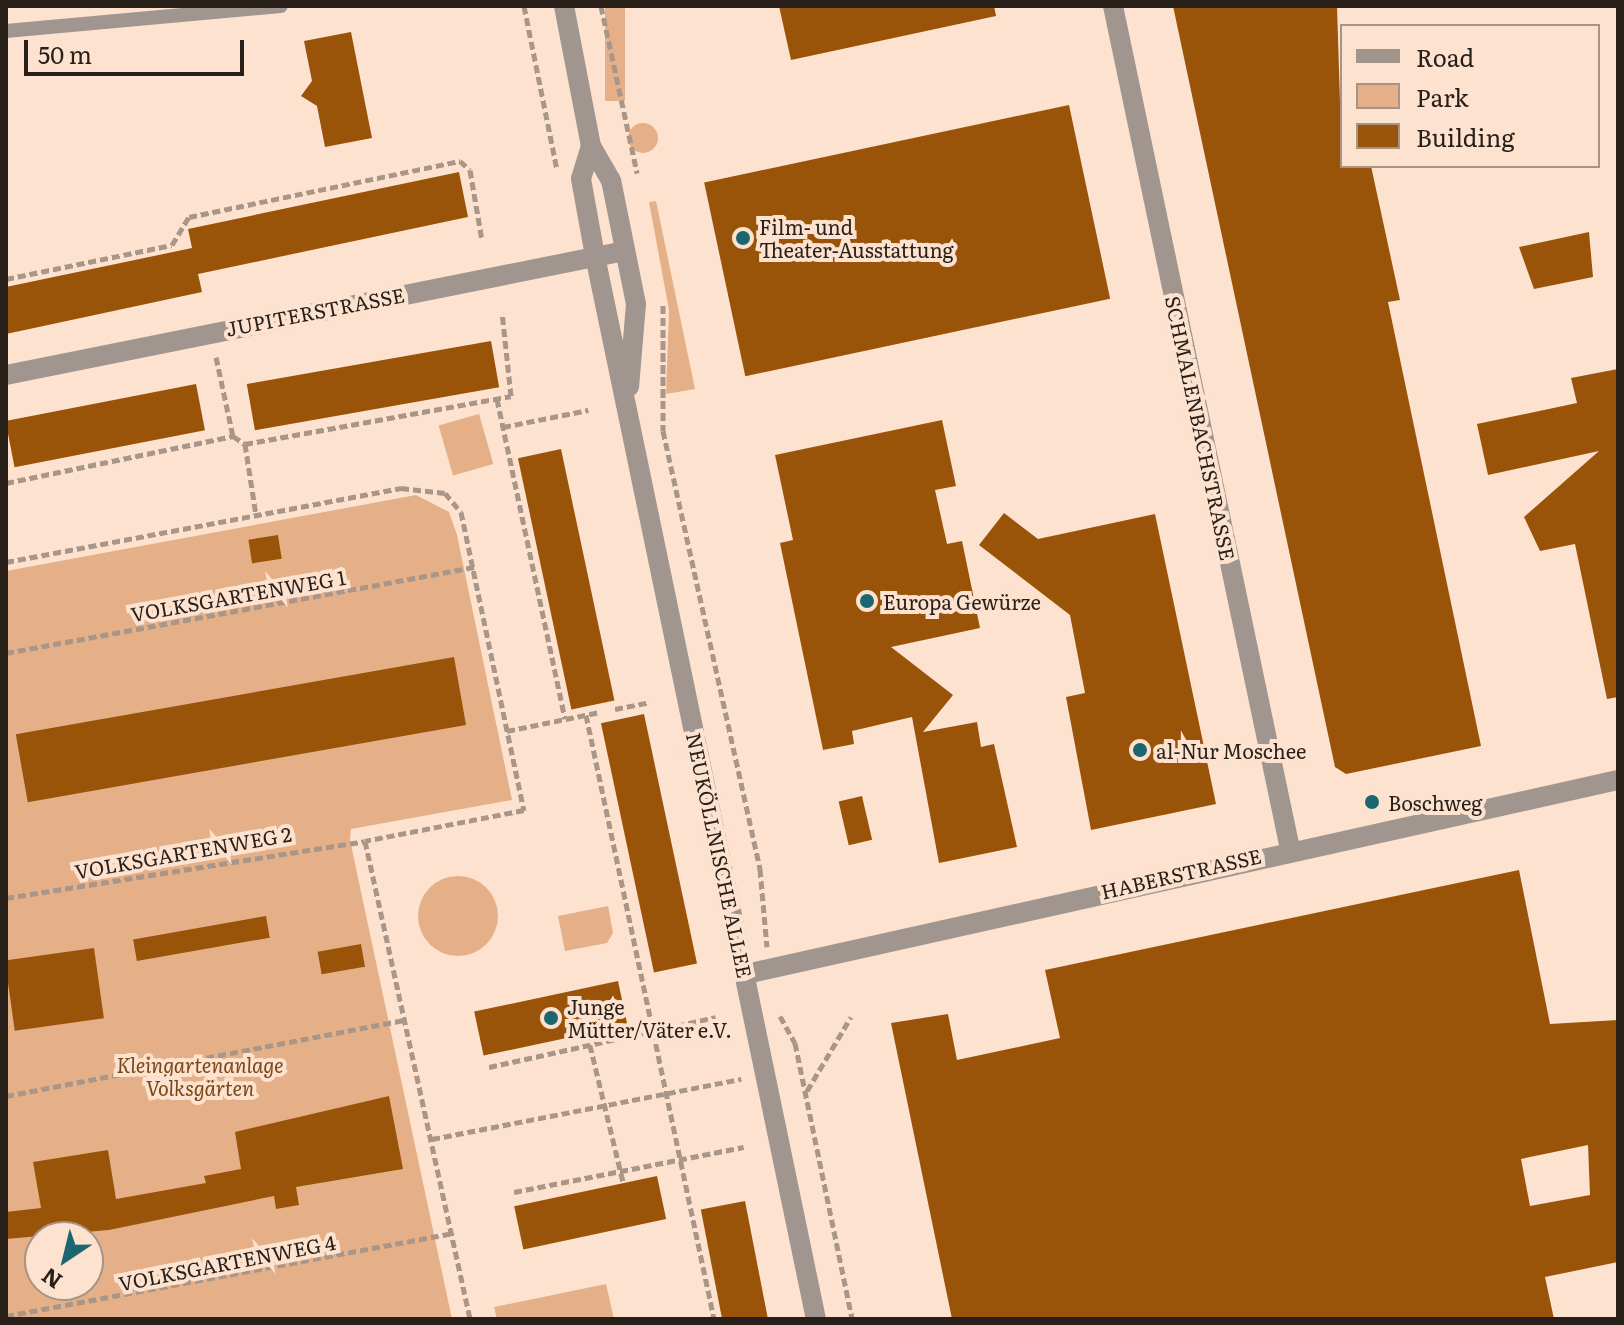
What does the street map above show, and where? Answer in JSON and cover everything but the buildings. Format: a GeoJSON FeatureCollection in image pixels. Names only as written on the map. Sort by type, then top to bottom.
{"type":"FeatureCollection","features":[{"type":"Feature","properties":{"kind":"street","name":"NEUKÖLLNISCHE ALLEE"},"geometry":{"type":"LineString","coordinates":[[564,6],[591,146],[611,180],[625,251],[638,343],[628,391]]}},
{"type":"Feature","properties":{"kind":"street","name":"SCHMALENBACHSTRASSE"},"geometry":{"type":"LineString","coordinates":[[1113,6],[1290,849]]}},
{"type":"Feature","properties":{"kind":"street","name":"NEUKÖLLNISCHE ALLEE"},"geometry":{"type":"LineString","coordinates":[[591,146],[581,179],[595,256],[628,391],[816,1319]]}},
{"type":"Feature","properties":{"kind":"street","name":"JUPITERSTRASSE"},"geometry":{"type":"LineString","coordinates":[[6,375],[625,251]]}},
{"type":"Feature","properties":{"kind":"street","name":"HABERSTRASSE"},"geometry":{"type":"LineString","coordinates":[[746,974],[1290,849],[1618,780]]}},
{"type":"Feature","properties":{"kind":"lane"},"geometry":{"type":"LineString","coordinates":[[6,31],[281,6]]}},
{"type":"Feature","properties":{"kind":"path"},"geometry":{"type":"LineString","coordinates":[[524,6],[559,186]]}},
{"type":"Feature","properties":{"kind":"path"},"geometry":{"type":"LineString","coordinates":[[601,6],[639,186]]}},
{"type":"Feature","properties":{"kind":"path"},"geometry":{"type":"LineString","coordinates":[[6,279],[172,245],[189,217],[460,161],[470,170],[482,240]]}},
{"type":"Feature","properties":{"kind":"path"},"geometry":{"type":"LineString","coordinates":[[662,301],[663,431],[760,869],[764,932]]}},
{"type":"Feature","properties":{"kind":"path"},"geometry":{"type":"LineString","coordinates":[[211,332],[233,436],[245,444],[511,396],[514,383],[502,312]]}},
{"type":"Feature","properties":{"kind":"path"},"geometry":{"type":"LineString","coordinates":[[497,399],[565,719]]}},
{"type":"Feature","properties":{"kind":"path"},"geometry":{"type":"LineString","coordinates":[[503,427],[588,410]]}},
{"type":"Feature","properties":{"kind":"path"},"geometry":{"type":"LineString","coordinates":[[6,483],[233,436]]}},
{"type":"Feature","properties":{"kind":"path"},"geometry":{"type":"LineString","coordinates":[[245,444],[256,515]]}},
{"type":"Feature","properties":{"kind":"path"},"geometry":{"type":"LineString","coordinates":[[6,562],[422,487],[445,493],[461,512],[507,731],[600,712]]}},
{"type":"Feature","properties":{"kind":"path","name":"VOLKSGARTENWEG 1"},"geometry":{"type":"LineString","coordinates":[[6,653],[474,567]]}},
{"type":"Feature","properties":{"kind":"path"},"geometry":{"type":"LineString","coordinates":[[615,709],[650,702]]}},
{"type":"Feature","properties":{"kind":"path"},"geometry":{"type":"LineString","coordinates":[[586,715],[714,1319]]}},
{"type":"Feature","properties":{"kind":"path","name":"VOLKSGARTENWEG 2"},"geometry":{"type":"LineString","coordinates":[[6,898],[365,841],[524,810],[507,731]]}},
{"type":"Feature","properties":{"kind":"path"},"geometry":{"type":"LineString","coordinates":[[365,841],[470,1319]]}},
{"type":"Feature","properties":{"kind":"path"},"geometry":{"type":"LineString","coordinates":[[778,1013],[795,1043],[852,1319]]}},
{"type":"Feature","properties":{"kind":"path"},"geometry":{"type":"LineString","coordinates":[[489,1067],[716,1017]]}},
{"type":"Feature","properties":{"kind":"path"},"geometry":{"type":"LineString","coordinates":[[806,1091],[851,1017]]}},
{"type":"Feature","properties":{"kind":"path"},"geometry":{"type":"LineString","coordinates":[[6,1096],[403,1020]]}},
{"type":"Feature","properties":{"kind":"path"},"geometry":{"type":"LineString","coordinates":[[587,1033],[623,1182]]}},
{"type":"Feature","properties":{"kind":"path"},"geometry":{"type":"LineString","coordinates":[[432,1139],[766,1074]]}},
{"type":"Feature","properties":{"kind":"path"},"geometry":{"type":"LineString","coordinates":[[514,1192],[744,1147]]}},
{"type":"Feature","properties":{"kind":"path","name":"VOLKSGARTENWEG 4"},"geometry":{"type":"LineString","coordinates":[[6,1316],[453,1233]]}},
{"type":"Feature","properties":{"kind":"green space"},"geometry":{"type":"Polygon","coordinates":[[[605,6],[625,6],[625,101],[605,101],[605,6]]]}},
{"type":"Feature","properties":{"kind":"green space"},"geometry":{"type":"Polygon","coordinates":[[[643,123],[653,128],[658,138],[653,148],[643,153],[633,148],[628,138],[633,128],[643,123]]]}},
{"type":"Feature","properties":{"kind":"green space"},"geometry":{"type":"Polygon","coordinates":[[[656,201],[695,389],[666,394],[669,310],[649,202],[656,201]]]}},
{"type":"Feature","properties":{"kind":"green space"},"geometry":{"type":"Polygon","coordinates":[[[479,414],[493,464],[453,476],[439,426],[479,414]]]}},
{"type":"Feature","properties":{"kind":"green space","name":"Kleingartenanlage Volksgärten"},"geometry":{"type":"Polygon","coordinates":[[[416,495],[449,512],[457,535],[512,800],[351,829],[350,840],[452,1319],[6,1319],[6,571],[416,495]]]}},
{"type":"Feature","properties":{"kind":"green space"},"geometry":{"type":"Polygon","coordinates":[[[450,876],[466,876],[487,887],[498,908],[498,924],[487,945],[466,956],[450,956],[436,950],[424,938],[418,924],[418,908],[424,894],[436,882],[450,876]]]}},
{"type":"Feature","properties":{"kind":"green space"},"geometry":{"type":"Polygon","coordinates":[[[608,906],[613,933],[607,943],[565,951],[558,916],[608,906]]]}},
{"type":"Feature","properties":{"kind":"green space"},"geometry":{"type":"Polygon","coordinates":[[[606,1284],[614,1319],[497,1319],[494,1307],[606,1284]]]}},
{"type":"Feature","properties":{"kind":"place","name":"Film- und Theater-Ausstattung"},"geometry":{"type":"Point","coordinates":[743,238]}},
{"type":"Feature","properties":{"kind":"place","name":"Europa Gewürze"},"geometry":{"type":"Point","coordinates":[867,601]}},
{"type":"Feature","properties":{"kind":"place","name":"al-Nur Moschee"},"geometry":{"type":"Point","coordinates":[1140,750]}},
{"type":"Feature","properties":{"kind":"place","name":"Boschweg"},"geometry":{"type":"Point","coordinates":[1372,802]}},
{"type":"Feature","properties":{"kind":"place","name":"Junge Mütter/Väter e.V."},"geometry":{"type":"Point","coordinates":[551,1018]}}]}
